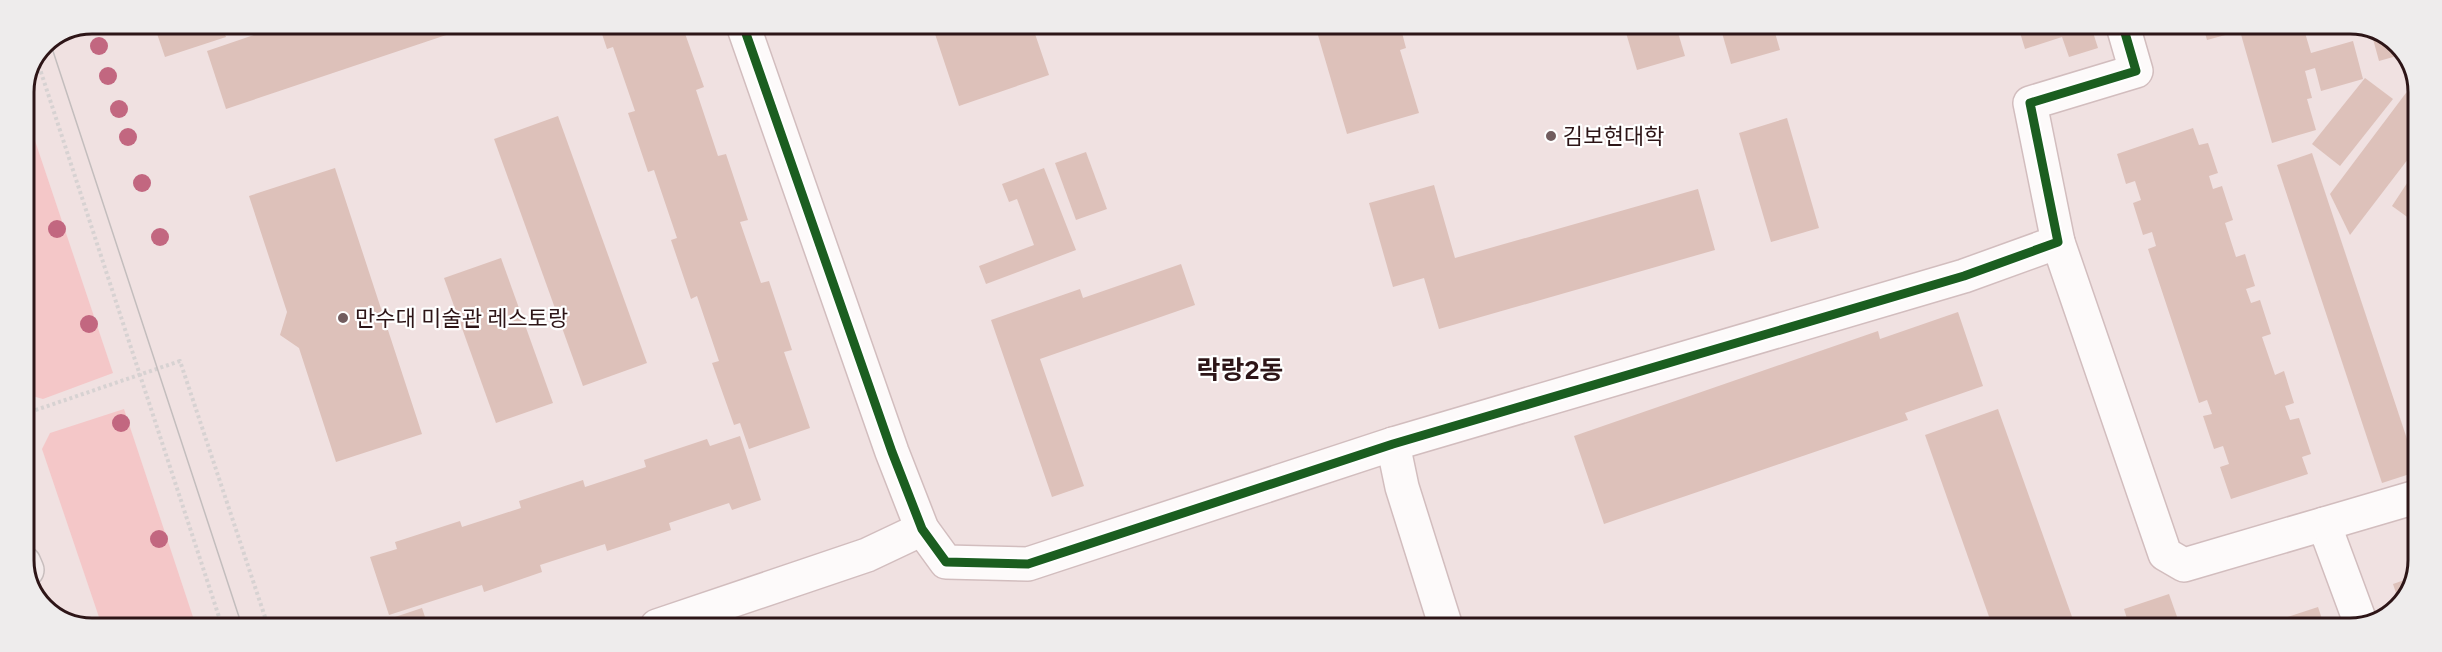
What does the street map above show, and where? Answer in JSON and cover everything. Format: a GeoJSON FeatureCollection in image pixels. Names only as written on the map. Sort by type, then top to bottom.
{"type":"FeatureCollection","features":[{"type":"Feature","properties":{"kind":"street"},"geometry":{"type":"LineString","coordinates":[[746,34],[921,529],[946,562],[1028,564],[1393,444],[1964,276],[2058,242]]}},
{"type":"Feature","properties":{"kind":"street"},"geometry":{"type":"LineString","coordinates":[[2125,34],[2136,71],[2030,103],[2058,242],[2165,554],[2184,565],[2408,499]]}},
{"type":"Feature","properties":{"kind":"street"},"geometry":{"type":"LineString","coordinates":[[1393,444],[1402,487],[1443,618]]}},
{"type":"Feature","properties":{"kind":"street"},"geometry":{"type":"LineString","coordinates":[[2324,524],[2358,617]]}},
{"type":"Feature","properties":{"kind":"street"},"geometry":{"type":"LineString","coordinates":[[681,618],[867,555],[921,529]]}},
{"type":"Feature","properties":{"kind":"path"},"geometry":{"type":"LineString","coordinates":[[40,67],[219,618]]}},
{"type":"Feature","properties":{"kind":"path"},"geometry":{"type":"LineString","coordinates":[[35,410],[180,361],[265,618]]}},
{"type":"Feature","properties":{"kind":"shaded area"},"geometry":{"type":"Polygon","coordinates":[[[34,138],[113,373],[43,399],[35,397],[34,138]]]}},
{"type":"Feature","properties":{"kind":"shaded area"},"geometry":{"type":"Polygon","coordinates":[[[124,409],[193,618],[99,618],[42,449],[50,433],[124,409]]]}},
{"type":"Feature","properties":{"kind":"building"},"geometry":{"type":"Polygon","coordinates":[[[157,34],[225,34],[226,37],[165,57],[157,34]]]}},
{"type":"Feature","properties":{"kind":"building"},"geometry":{"type":"Polygon","coordinates":[[[257,34],[449,34],[226,109],[207,51],[257,34]]]}},
{"type":"Feature","properties":{"kind":"building"},"geometry":{"type":"Polygon","coordinates":[[[602,34],[685,34],[704,87],[696,90],[718,156],[726,154],[748,220],[740,222],[761,283],[769,281],[792,350],[784,352],[810,428],[749,449],[740,423],[734,425],[712,363],[719,361],[697,296],[691,299],[671,240],[677,238],[654,170],[648,172],[628,113],[635,111],[613,47],[607,49],[602,34]]]}},
{"type":"Feature","properties":{"kind":"building"},"geometry":{"type":"Polygon","coordinates":[[[935,34],[1035,34],[1049,75],[959,106],[935,34]]]}},
{"type":"Feature","properties":{"kind":"building"},"geometry":{"type":"Polygon","coordinates":[[[1318,34],[1402,34],[1406,48],[1400,50],[1419,113],[1347,134],[1318,34]]]}},
{"type":"Feature","properties":{"kind":"building"},"geometry":{"type":"Polygon","coordinates":[[[1626,34],[1678,34],[1685,56],[1637,70],[1626,34]]]}},
{"type":"Feature","properties":{"kind":"building"},"geometry":{"type":"Polygon","coordinates":[[[1722,34],[1775,34],[1780,50],[1731,64],[1722,34]]]}},
{"type":"Feature","properties":{"kind":"building"},"geometry":{"type":"Polygon","coordinates":[[[2020,34],[2094,34],[2098,48],[2069,57],[2062,37],[2025,49],[2020,34]]]}},
{"type":"Feature","properties":{"kind":"building"},"geometry":{"type":"Polygon","coordinates":[[[2205,34],[2229,34],[2207,40],[2205,34]]]}},
{"type":"Feature","properties":{"kind":"building"},"geometry":{"type":"Polygon","coordinates":[[[2241,34],[2305,34],[2311,53],[2353,41],[2363,79],[2321,91],[2315,68],[2305,71],[2312,98],[2307,99],[2316,130],[2272,143],[2241,34]]]}},
{"type":"Feature","properties":{"kind":"building"},"geometry":{"type":"Polygon","coordinates":[[[2373,40],[2395,57],[2379,61],[2373,40]]]}},
{"type":"Feature","properties":{"kind":"building"},"geometry":{"type":"Polygon","coordinates":[[[2365,78],[2393,99],[2340,166],[2312,144],[2365,78]]]}},
{"type":"Feature","properties":{"kind":"building"},"geometry":{"type":"Polygon","coordinates":[[[2407,92],[2407,160],[2350,235],[2330,194],[2407,92]]]}},
{"type":"Feature","properties":{"kind":"building"},"geometry":{"type":"Polygon","coordinates":[[[558,116],[647,363],[583,386],[494,139],[558,116]]]}},
{"type":"Feature","properties":{"kind":"building"},"geometry":{"type":"Polygon","coordinates":[[[1787,118],[1819,228],[1771,242],[1739,133],[1787,118]]]}},
{"type":"Feature","properties":{"kind":"building"},"geometry":{"type":"Polygon","coordinates":[[[2193,128],[2199,145],[2208,143],[2218,173],[2209,176],[2213,189],[2222,186],[2233,220],[2225,223],[2236,257],[2245,254],[2255,286],[2246,289],[2251,303],[2260,300],[2271,334],[2262,337],[2275,375],[2284,371],[2294,403],[2285,406],[2290,420],[2299,418],[2311,454],[2302,457],[2308,474],[2231,499],[2220,467],[2229,464],[2223,446],[2214,449],[2203,416],[2212,414],[2207,400],[2199,403],[2148,249],[2156,246],[2152,232],[2143,235],[2133,203],[2141,200],[2135,181],[2126,184],[2117,154],[2193,128]]]}},
{"type":"Feature","properties":{"kind":"building"},"geometry":{"type":"Polygon","coordinates":[[[1086,152],[1107,209],[1076,220],[1055,163],[1086,152]]]}},
{"type":"Feature","properties":{"kind":"building"},"geometry":{"type":"Polygon","coordinates":[[[2312,153],[2408,441],[2408,475],[2382,483],[2277,165],[2312,153]]]}},
{"type":"Feature","properties":{"kind":"building"},"geometry":{"type":"Polygon","coordinates":[[[335,168],[422,434],[336,462],[299,348],[280,335],[287,312],[249,196],[335,168]]]}},
{"type":"Feature","properties":{"kind":"building"},"geometry":{"type":"Polygon","coordinates":[[[1044,168],[1076,250],[986,284],[979,266],[1034,245],[1017,199],[1009,202],[1002,184],[1044,168]]]}},
{"type":"Feature","properties":{"kind":"building"},"geometry":{"type":"Polygon","coordinates":[[[2407,183],[2407,217],[2392,206],[2407,183]]]}},
{"type":"Feature","properties":{"kind":"building"},"geometry":{"type":"Polygon","coordinates":[[[1434,185],[1455,258],[1698,189],[1715,250],[1439,329],[1424,278],[1393,287],[1369,203],[1434,185]]]}},
{"type":"Feature","properties":{"kind":"building"},"geometry":{"type":"Polygon","coordinates":[[[501,258],[553,403],[496,423],[444,278],[501,258]]]}},
{"type":"Feature","properties":{"kind":"building"},"geometry":{"type":"Polygon","coordinates":[[[1181,264],[1195,305],[1040,359],[1084,486],[1052,497],[991,320],[1080,289],[1083,298],[1181,264]]]}},
{"type":"Feature","properties":{"kind":"building"},"geometry":{"type":"Polygon","coordinates":[[[1958,312],[1983,386],[1905,413],[1908,420],[1604,524],[1574,436],[1878,331],[1880,339],[1958,312]]]}},
{"type":"Feature","properties":{"kind":"building"},"geometry":{"type":"Polygon","coordinates":[[[1998,409],[2072,618],[1989,618],[1925,435],[1998,409]]]}},
{"type":"Feature","properties":{"kind":"building"},"geometry":{"type":"Polygon","coordinates":[[[740,436],[761,500],[732,510],[729,503],[669,523],[671,530],[607,551],[605,544],[540,565],[542,572],[484,592],[482,585],[389,615],[370,557],[397,549],[395,542],[460,521],[462,527],[521,508],[519,501],[583,480],[585,487],[646,467],[644,460],[707,439],[710,446],[740,436]]]}},
{"type":"Feature","properties":{"kind":"building"},"geometry":{"type":"Polygon","coordinates":[[[2403,580],[2396,593],[2393,584],[2403,580]]]}},
{"type":"Feature","properties":{"kind":"building"},"geometry":{"type":"Polygon","coordinates":[[[2169,594],[2177,618],[2127,618],[2124,609],[2169,594]]]}},
{"type":"Feature","properties":{"kind":"building"},"geometry":{"type":"Polygon","coordinates":[[[2318,607],[2322,618],[2284,618],[2318,607]]]}},
{"type":"Feature","properties":{"kind":"building"},"geometry":{"type":"Polygon","coordinates":[[[422,608],[425,618],[392,618],[422,608]]]}},
{"type":"Feature","properties":{"kind":"tram line"},"geometry":{"type":"LineString","coordinates":[[53,51],[239,618]]}},
{"type":"Feature","properties":{"kind":"cycle path"},"geometry":{"type":"LineString","coordinates":[[746,34],[892,452],[922,529],[946,562],[1028,564],[1393,444],[1964,276],[2058,242],[2030,103],[2136,71],[2125,34]]}},
{"type":"Feature","properties":{"kind":"place","name":"김보현대학"},"geometry":{"type":"Point","coordinates":[1551,136]}},
{"type":"Feature","properties":{"kind":"place","name":"만수대 미술관 레스토랑"},"geometry":{"type":"Point","coordinates":[343,318]}},
{"type":"Feature","properties":{"kind":"district","name":"락랑2동"},"geometry":{"type":"Point","coordinates":[1240,370]}}]}
